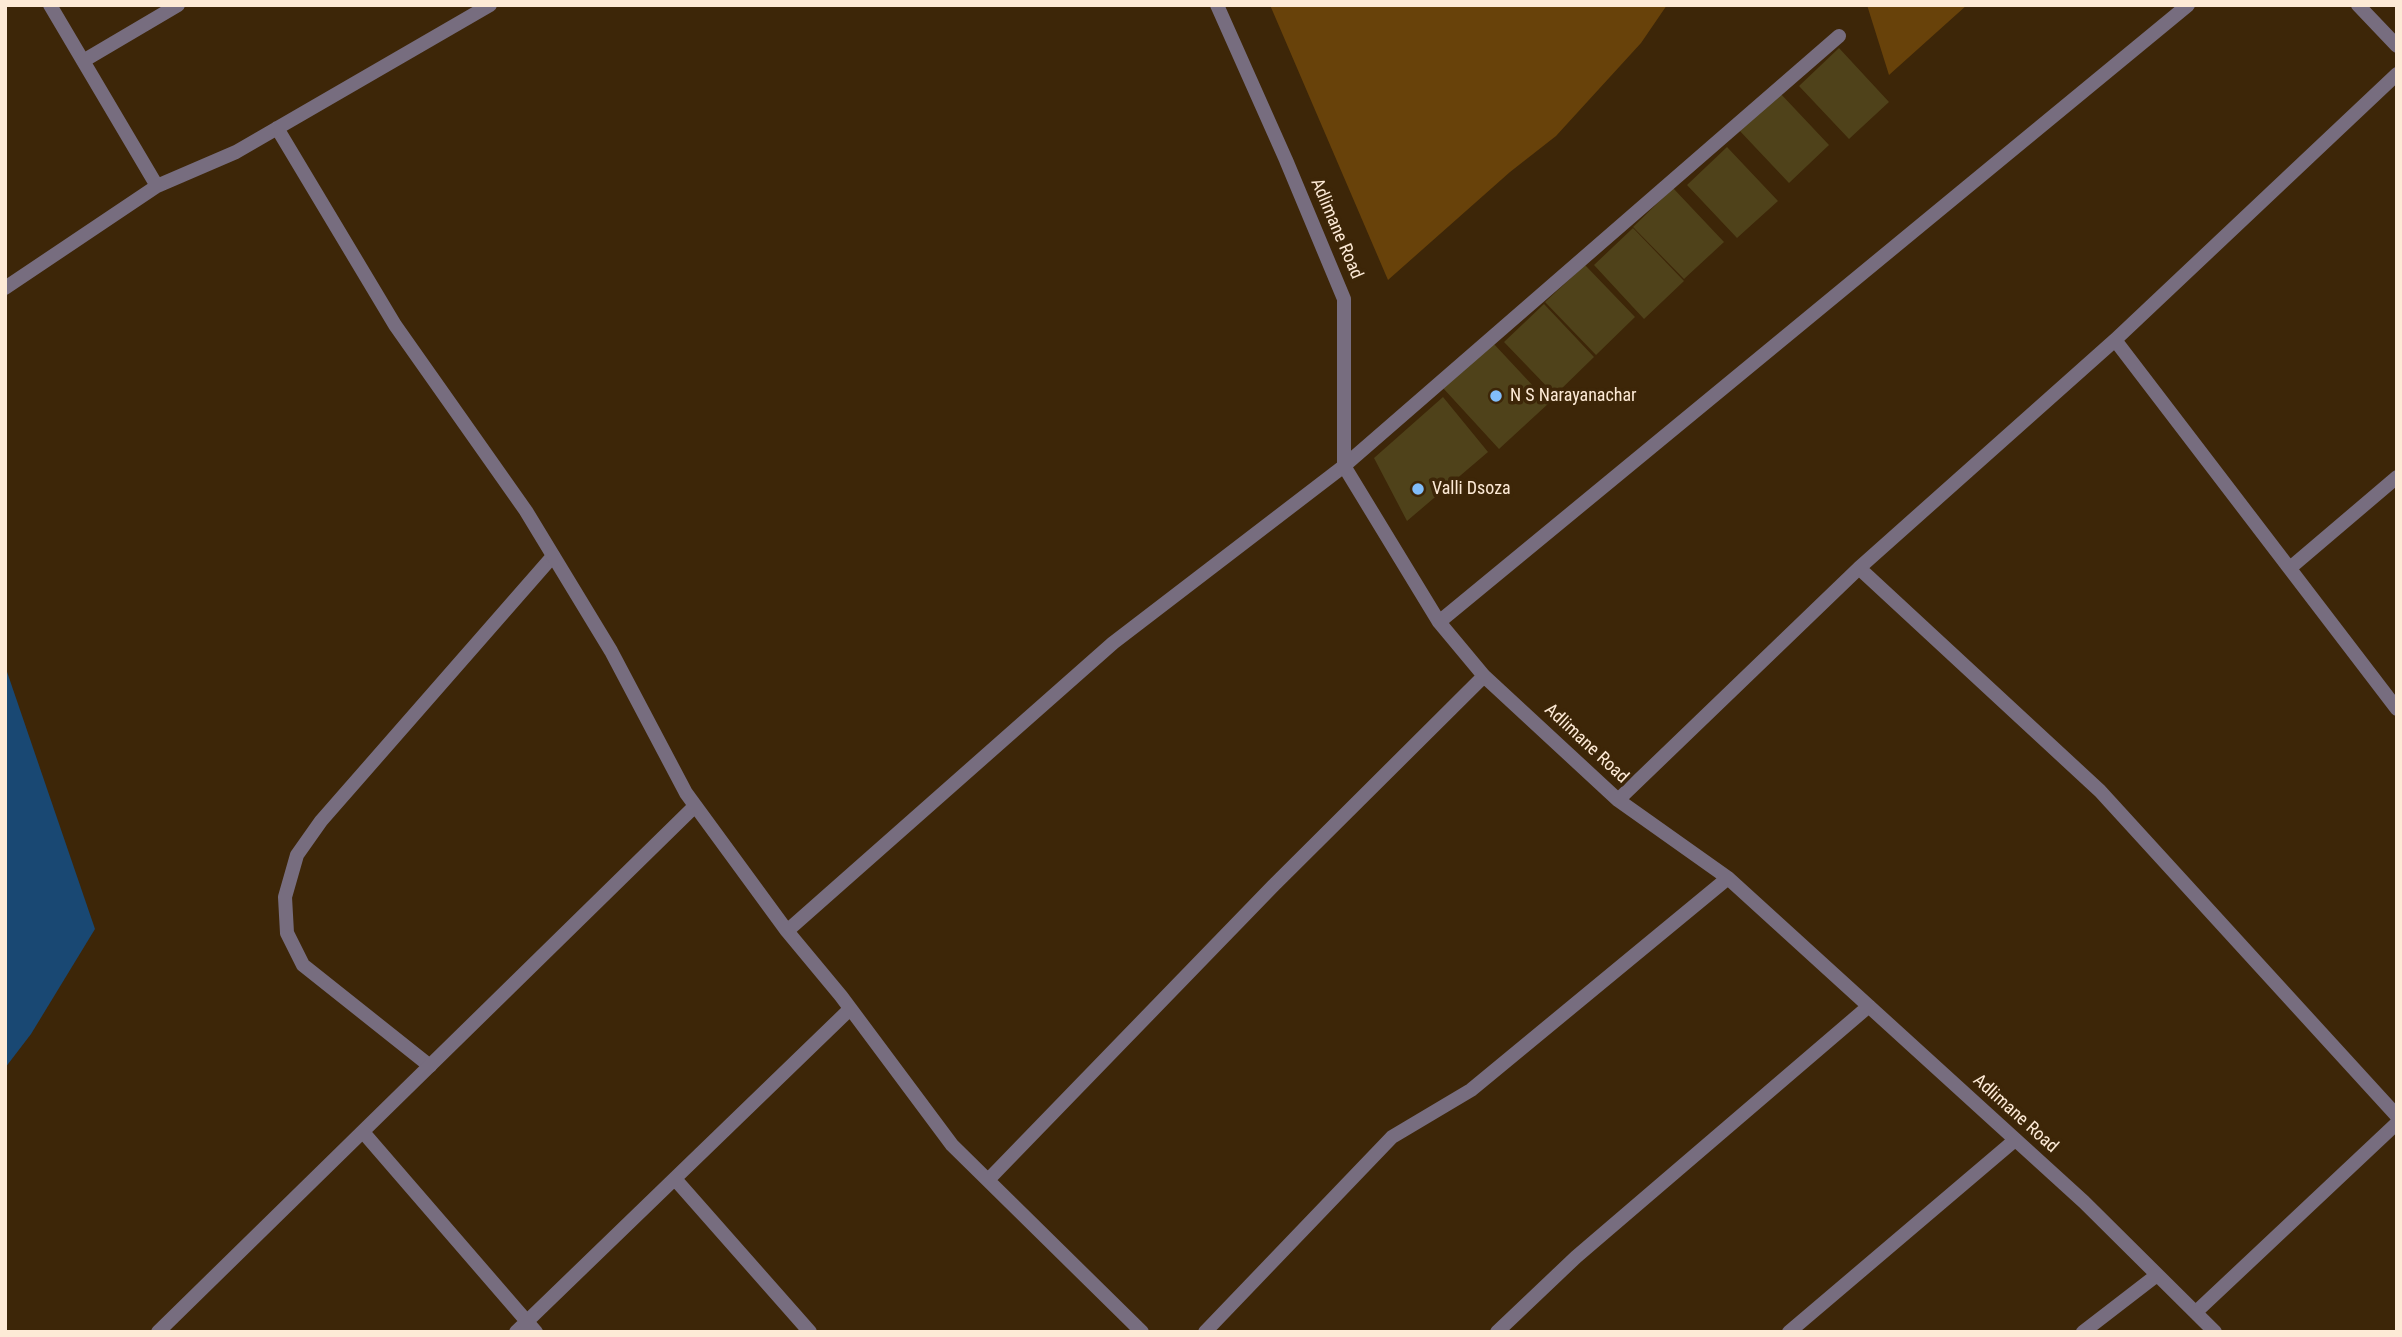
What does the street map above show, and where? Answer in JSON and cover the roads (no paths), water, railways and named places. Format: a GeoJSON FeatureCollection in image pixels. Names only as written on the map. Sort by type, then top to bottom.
{"type":"FeatureCollection","features":[{"type":"Feature","properties":{"kind":"street"},"geometry":{"type":"LineString","coordinates":[[50,5],[157,186]]}},
{"type":"Feature","properties":{"kind":"street"},"geometry":{"type":"LineString","coordinates":[[83,61],[178,5]]}},
{"type":"Feature","properties":{"kind":"street"},"geometry":{"type":"LineString","coordinates":[[5,288],[157,186],[236,152],[490,5]]}},
{"type":"Feature","properties":{"kind":"street","name":"Adlimane Road"},"geometry":{"type":"LineString","coordinates":[[1217,5],[1344,299],[1344,466],[1439,622],[1484,676],[1618,800],[1728,878],[2084,1202],[2214,1332]]}},
{"type":"Feature","properties":{"kind":"street"},"geometry":{"type":"LineString","coordinates":[[1439,622],[2188,5]]}},
{"type":"Feature","properties":{"kind":"street"},"geometry":{"type":"LineString","coordinates":[[2358,5],[2397,46]]}},
{"type":"Feature","properties":{"kind":"street"},"geometry":{"type":"LineString","coordinates":[[787,931],[1114,643],[1344,466],[1839,36]]}},
{"type":"Feature","properties":{"kind":"street"},"geometry":{"type":"LineString","coordinates":[[1618,800],[1859,568],[2116,340],[2397,74]]}},
{"type":"Feature","properties":{"kind":"street"},"geometry":{"type":"LineString","coordinates":[[277,128],[394,324],[526,511],[611,651],[695,806],[787,931],[850,1009],[952,1145],[1142,1332]]}},
{"type":"Feature","properties":{"kind":"street"},"geometry":{"type":"LineString","coordinates":[[2116,340],[2397,709]]}},
{"type":"Feature","properties":{"kind":"street"},"geometry":{"type":"LineString","coordinates":[[2290,568],[2397,477]]}},
{"type":"Feature","properties":{"kind":"street"},"geometry":{"type":"LineString","coordinates":[[430,1066],[303,965],[287,933],[285,897],[297,855],[321,821],[553,556]]}},
{"type":"Feature","properties":{"kind":"street"},"geometry":{"type":"LineString","coordinates":[[1859,568],[2100,791],[2397,1116]]}},
{"type":"Feature","properties":{"kind":"street"},"geometry":{"type":"LineString","coordinates":[[988,1180],[1273,886],[1484,676]]}},
{"type":"Feature","properties":{"kind":"street"},"geometry":{"type":"LineString","coordinates":[[158,1332],[695,806]]}},
{"type":"Feature","properties":{"kind":"street"},"geometry":{"type":"LineString","coordinates":[[1205,1332],[1392,1137],[1471,1090],[1728,878]]}},
{"type":"Feature","properties":{"kind":"street"},"geometry":{"type":"LineString","coordinates":[[1497,1332],[1576,1257],[1869,1006]]}},
{"type":"Feature","properties":{"kind":"street"},"geometry":{"type":"LineString","coordinates":[[516,1332],[532,1327],[675,1178],[850,1009]]}},
{"type":"Feature","properties":{"kind":"street"},"geometry":{"type":"LineString","coordinates":[[2196,1312],[2397,1123]]}},
{"type":"Feature","properties":{"kind":"street"},"geometry":{"type":"LineString","coordinates":[[363,1132],[532,1327]]}},
{"type":"Feature","properties":{"kind":"street"},"geometry":{"type":"LineString","coordinates":[[1789,1332],[2015,1140]]}},
{"type":"Feature","properties":{"kind":"street"},"geometry":{"type":"LineString","coordinates":[[675,1178],[810,1332]]}},
{"type":"Feature","properties":{"kind":"street"},"geometry":{"type":"LineString","coordinates":[[2083,1332],[2157,1275]]}},
{"type":"Feature","properties":{"kind":"water"},"geometry":{"type":"Polygon","coordinates":[[[5,666],[95,929],[31,1034],[5,1068],[5,666]]]}},
{"type":"Feature","properties":{"kind":"place","name":"N S Narayanachar"},"geometry":{"type":"Point","coordinates":[1496,396]}},
{"type":"Feature","properties":{"kind":"place","name":"Valli Dsoza"},"geometry":{"type":"Point","coordinates":[1418,489]}}]}
